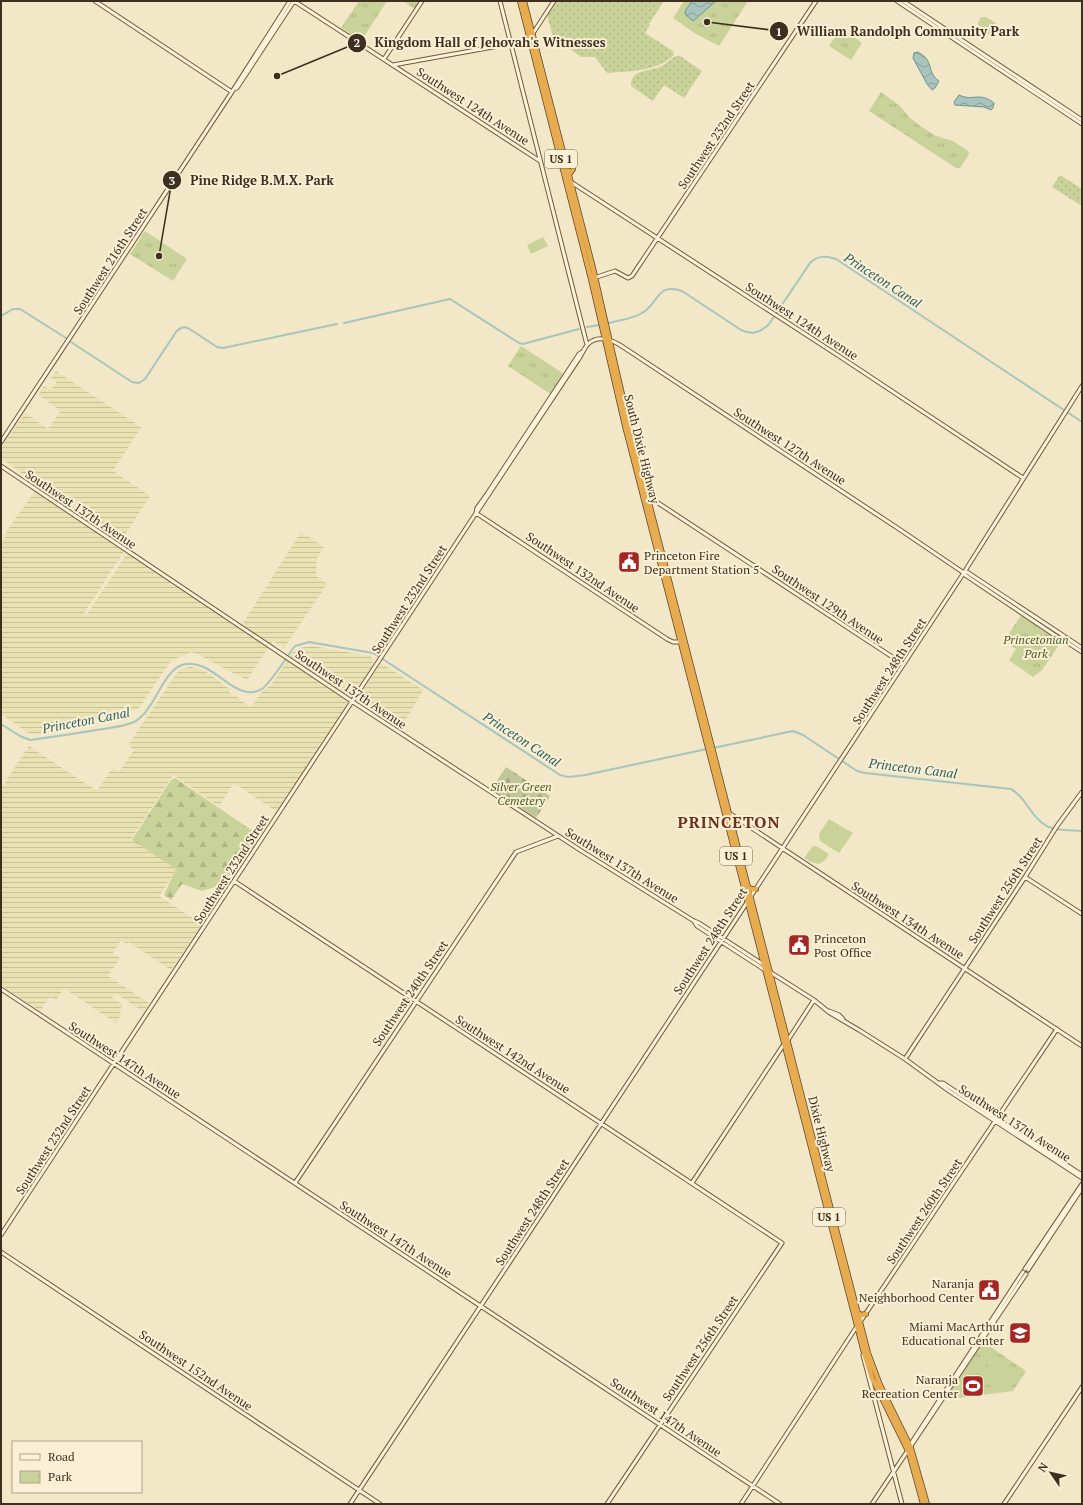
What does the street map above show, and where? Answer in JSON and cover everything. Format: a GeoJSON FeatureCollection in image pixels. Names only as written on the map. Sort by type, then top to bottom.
{"type":"FeatureCollection","features":[{"type":"Feature","properties":{"kind":"highway","name":"South Dixie Highway"},"geometry":{"type":"LineString","coordinates":[[520,1],[531,37],[548,112],[577,208],[625,426],[677,612],[706,726],[709,745]]}},
{"type":"Feature","properties":{"kind":"highway","name":"South Dixie Highway"},"geometry":{"type":"LineString","coordinates":[[524,1],[531,28],[531,37],[539,58],[567,168],[570,170],[574,169],[568,180],[593,279],[598,311],[607,339],[618,386],[620,388],[695,698],[729,813],[748,888],[749,899]]}},
{"type":"Feature","properties":{"kind":"highway"},"geometry":{"type":"LineString","coordinates":[[531,28],[536,30]]}},
{"type":"Feature","properties":{"kind":"highway"},"geometry":{"type":"LineString","coordinates":[[548,112],[552,117],[557,138],[560,140]]}},
{"type":"Feature","properties":{"kind":"highway"},"geometry":{"type":"LineString","coordinates":[[625,426],[629,432],[633,449],[636,453]]}},
{"type":"Feature","properties":{"kind":"highway"},"geometry":{"type":"LineString","coordinates":[[677,612],[682,637],[681,642],[684,646],[690,664]]}},
{"type":"Feature","properties":{"kind":"highway"},"geometry":{"type":"LineString","coordinates":[[695,698],[699,704],[703,723],[706,726]]}},
{"type":"Feature","properties":{"kind":"highway","name":"South Dixie Highway"},"geometry":{"type":"LineString","coordinates":[[711,751],[724,810],[749,899]]}},
{"type":"Feature","properties":{"kind":"highway"},"geometry":{"type":"LineString","coordinates":[[748,888],[756,889]]}},
{"type":"Feature","properties":{"kind":"highway","name":"Dixie Highway"},"geometry":{"type":"LineString","coordinates":[[749,899],[750,912],[778,1004],[786,1042],[786,1053],[873,1379]]}},
{"type":"Feature","properties":{"kind":"highway","name":"Dixie Highway"},"geometry":{"type":"LineString","coordinates":[[749,899],[768,970],[768,983],[786,1042],[858,1313],[859,1334],[873,1379]]}},
{"type":"Feature","properties":{"kind":"highway"},"geometry":{"type":"LineString","coordinates":[[743,909],[750,912]]}},
{"type":"Feature","properties":{"kind":"highway"},"geometry":{"type":"LineString","coordinates":[[768,983],[772,988],[775,1002],[778,1004]]}},
{"type":"Feature","properties":{"kind":"highway"},"geometry":{"type":"LineString","coordinates":[[780,1051],[786,1053]]}},
{"type":"Feature","properties":{"kind":"highway"},"geometry":{"type":"LineString","coordinates":[[858,1313],[861,1315],[866,1314]]}},
{"type":"Feature","properties":{"kind":"highway"},"geometry":{"type":"LineString","coordinates":[[852,1334],[859,1334]]}},
{"type":"Feature","properties":{"kind":"highway","name":"US 1"},"geometry":{"type":"LineString","coordinates":[[873,1379],[909,1448],[925,1504]]}},
{"type":"Feature","properties":{"kind":"highway","name":"US 1"},"geometry":{"type":"LineString","coordinates":[[909,1448],[920,1492],[925,1504]]}},
{"type":"Feature","properties":{"kind":"street"},"geometry":{"type":"LineString","coordinates":[[95,1],[233,90]]}},
{"type":"Feature","properties":{"kind":"street","name":"Southwest 216th Street"},"geometry":{"type":"LineString","coordinates":[[1,442],[290,1]]}},
{"type":"Feature","properties":{"kind":"street","name":"Southwest 216th Street"},"geometry":{"type":"LineString","coordinates":[[233,90],[236,88],[294,1]]}},
{"type":"Feature","properties":{"kind":"street","name":"Southwest 124th Avenue"},"geometry":{"type":"LineString","coordinates":[[294,1],[540,161]]}},
{"type":"Feature","properties":{"kind":"street"},"geometry":{"type":"LineString","coordinates":[[384,59],[422,1]]}},
{"type":"Feature","properties":{"kind":"street"},"geometry":{"type":"LineString","coordinates":[[500,1],[587,344],[592,341],[607,339]]}},
{"type":"Feature","properties":{"kind":"street"},"geometry":{"type":"LineString","coordinates":[[393,65],[510,43],[531,37],[554,1]]}},
{"type":"Feature","properties":{"kind":"street","name":"Southwest 232nd Street"},"geometry":{"type":"LineString","coordinates":[[593,279],[615,271],[630,278],[816,1]]}},
{"type":"Feature","properties":{"kind":"street"},"geometry":{"type":"LineString","coordinates":[[897,1],[1082,124]]}},
{"type":"Feature","properties":{"kind":"street"},"geometry":{"type":"LineString","coordinates":[[903,1],[1082,120]]}},
{"type":"Feature","properties":{"kind":"street","name":"Southwest 124th Avenue"},"geometry":{"type":"LineString","coordinates":[[568,180],[847,361],[1023,478]]}},
{"type":"Feature","properties":{"kind":"street","name":"Southwest 127th Avenue"},"geometry":{"type":"LineString","coordinates":[[607,339],[623,346],[965,575],[1065,639],[1082,648]]}},
{"type":"Feature","properties":{"kind":"street","name":"Southwest 232nd Street"},"geometry":{"type":"LineString","coordinates":[[1,1235],[353,702],[476,513],[479,505],[587,344]]}},
{"type":"Feature","properties":{"kind":"street","name":"Southwest 248th Street"},"geometry":{"type":"LineString","coordinates":[[350,1504],[964,573],[1082,386]]}},
{"type":"Feature","properties":{"kind":"street","name":"Southwest 137th Avenue"},"geometry":{"type":"LineString","coordinates":[[1,466],[353,702],[558,836],[699,923],[839,1018],[905,1059],[940,1085],[1082,1175]]}},
{"type":"Feature","properties":{"kind":"street","name":"Southwest 129th Avenue"},"geometry":{"type":"LineString","coordinates":[[645,494],[904,664]]}},
{"type":"Feature","properties":{"kind":"street","name":"Southwest 132nd Avenue"},"geometry":{"type":"LineString","coordinates":[[476,513],[667,639],[674,642],[681,642]]}},
{"type":"Feature","properties":{"kind":"street","name":"Southwest 127th Avenue"},"geometry":{"type":"LineString","coordinates":[[1065,639],[1082,652]]}},
{"type":"Feature","properties":{"kind":"street","name":"Southwest 256th Street"},"geometry":{"type":"LineString","coordinates":[[905,1059],[1057,826],[1082,792]]}},
{"type":"Feature","properties":{"kind":"street","name":"Southwest 134th Avenue"},"geometry":{"type":"LineString","coordinates":[[724,810],[1082,1046]]}},
{"type":"Feature","properties":{"kind":"street","name":"Southwest 240th Street"},"geometry":{"type":"LineString","coordinates":[[295,1183],[516,852],[558,836]]}},
{"type":"Feature","properties":{"kind":"street"},"geometry":{"type":"LineString","coordinates":[[1025,877],[1082,914]]}},
{"type":"Feature","properties":{"kind":"street","name":"Southwest 142nd Avenue"},"geometry":{"type":"LineString","coordinates":[[234,881],[782,1242]]}},
{"type":"Feature","properties":{"kind":"street","name":"Southwest 147th Avenue"},"geometry":{"type":"LineString","coordinates":[[1,989],[780,1504]]}},
{"type":"Feature","properties":{"kind":"street"},"geometry":{"type":"LineString","coordinates":[[692,1183],[814,1000]]}},
{"type":"Feature","properties":{"kind":"street","name":"Southwest 260th Street"},"geometry":{"type":"LineString","coordinates":[[741,1504],[858,1324],[1056,1029]]}},
{"type":"Feature","properties":{"kind":"street","name":"Southwest 137th Avenue"},"geometry":{"type":"LineString","coordinates":[[995,1120],[1082,1178]]}},
{"type":"Feature","properties":{"kind":"street"},"geometry":{"type":"LineString","coordinates":[[1026,1271],[1082,1184]]}},
{"type":"Feature","properties":{"kind":"street"},"geometry":{"type":"LineString","coordinates":[[872,1504],[1082,1188]]}},
{"type":"Feature","properties":{"kind":"street","name":"Southwest 256th Street"},"geometry":{"type":"LineString","coordinates":[[607,1504],[782,1242]]}},
{"type":"Feature","properties":{"kind":"street","name":"Southwest 152nd Avenue"},"geometry":{"type":"LineString","coordinates":[[1,1252],[380,1504]]}},
{"type":"Feature","properties":{"kind":"street"},"geometry":{"type":"LineString","coordinates":[[873,1379],[902,1504]]}},
{"type":"Feature","properties":{"kind":"street"},"geometry":{"type":"LineString","coordinates":[[1004,1504],[1082,1387]]}},
{"type":"Feature","properties":{"kind":"street"},"geometry":{"type":"LineString","coordinates":[[902,1460],[908,1458],[911,1459]]}},
{"type":"Feature","properties":{"kind":"shaded area"},"geometry":{"type":"Polygon","coordinates":[[[56,371],[141,427],[113,471],[150,496],[121,541],[128,545],[83,615],[86,616],[130,549],[242,625],[301,532],[324,547],[317,558],[316,576],[327,584],[284,648],[273,641],[247,680],[191,652],[169,663],[140,707],[136,710],[62,724],[55,727],[48,733],[33,734],[27,732],[1,714],[1,547],[8,529],[39,486],[1,458],[1,448],[25,413],[48,429],[61,411],[38,395],[44,386],[51,390],[57,382],[51,378],[56,371]]]}},
{"type":"Feature","properties":{"kind":"shaded area"},"geometry":{"type":"Polygon","coordinates":[[[312,646],[370,656],[374,660],[369,672],[277,812],[234,783],[219,806],[173,775],[131,839],[177,869],[159,896],[202,924],[171,970],[129,942],[127,944],[121,940],[113,953],[120,958],[108,976],[149,1003],[144,1012],[115,993],[112,998],[123,1005],[119,1011],[122,1014],[116,1023],[64,988],[56,1000],[50,997],[40,1011],[1,985],[1,789],[29,746],[97,791],[112,768],[119,772],[134,750],[128,745],[179,670],[190,667],[202,669],[230,689],[229,692],[251,707],[261,693],[271,685],[293,652],[300,648],[312,646]]]}},
{"type":"Feature","properties":{"kind":"shaded area"},"geometry":{"type":"Polygon","coordinates":[[[381,663],[423,690],[401,728],[358,698],[381,663]]]}},
{"type":"Feature","properties":{"kind":"green space"},"geometry":{"type":"Polygon","coordinates":[[[359,1],[387,1],[361,41],[341,28],[359,1]]]}},
{"type":"Feature","properties":{"kind":"green space"},"geometry":{"type":"Polygon","coordinates":[[[403,1],[420,1],[415,9],[403,1]]]}},
{"type":"Feature","properties":{"kind":"green space"},"geometry":{"type":"Polygon","coordinates":[[[556,1],[664,1],[645,33],[673,51],[674,55],[667,61],[651,68],[607,73],[595,57],[581,57],[553,37],[547,15],[556,1]]]}},
{"type":"Feature","properties":{"kind":"green space"},"geometry":{"type":"Polygon","coordinates":[[[684,1],[748,1],[719,46],[696,34],[673,18],[684,1]]]}},
{"type":"Feature","properties":{"kind":"green space"},"geometry":{"type":"Polygon","coordinates":[[[981,17],[986,17],[997,24],[995,31],[992,31],[990,35],[983,31],[982,27],[978,25],[981,17]]]}},
{"type":"Feature","properties":{"kind":"green space"},"geometry":{"type":"Polygon","coordinates":[[[842,29],[862,43],[851,60],[829,46],[842,29]]]}},
{"type":"Feature","properties":{"kind":"green space"},"geometry":{"type":"Polygon","coordinates":[[[676,56],[680,56],[702,71],[684,98],[664,85],[653,101],[631,86],[634,77],[637,74],[660,67],[676,56]]]}},
{"type":"Feature","properties":{"kind":"green space"},"geometry":{"type":"Polygon","coordinates":[[[881,92],[899,105],[910,118],[923,128],[936,136],[953,141],[968,151],[969,154],[960,168],[956,168],[869,111],[881,92]]]}},
{"type":"Feature","properties":{"kind":"green space"},"geometry":{"type":"Polygon","coordinates":[[[1060,175],[1082,189],[1082,206],[1052,187],[1060,175]]]}},
{"type":"Feature","properties":{"kind":"green space"},"geometry":{"type":"Polygon","coordinates":[[[145,231],[187,259],[173,281],[130,254],[145,231]]]}},
{"type":"Feature","properties":{"kind":"green space"},"geometry":{"type":"Polygon","coordinates":[[[543,237],[548,246],[531,254],[527,245],[543,237]]]}},
{"type":"Feature","properties":{"kind":"green space"},"geometry":{"type":"Polygon","coordinates":[[[521,346],[564,374],[551,393],[508,366],[521,346]]]}},
{"type":"Feature","properties":{"kind":"green space","name":"Princetonian Park"},"geometry":{"type":"Polygon","coordinates":[[[1022,614],[1061,642],[1042,670],[1033,677],[1009,660],[1016,649],[1004,641],[1022,614]]]}},
{"type":"Feature","properties":{"kind":"green space","name":"Silver Green Cemetery"},"geometry":{"type":"Polygon","coordinates":[[[506,767],[550,796],[536,818],[492,789],[506,767]]]}},
{"type":"Feature","properties":{"kind":"green space"},"geometry":{"type":"Polygon","coordinates":[[[175,778],[260,836],[228,883],[202,891],[182,884],[171,900],[164,895],[176,869],[132,840],[171,780],[175,778]]]}},
{"type":"Feature","properties":{"kind":"green space"},"geometry":{"type":"Polygon","coordinates":[[[829,819],[853,833],[839,853],[820,841],[819,834],[829,819]]]}},
{"type":"Feature","properties":{"kind":"green space"},"geometry":{"type":"Polygon","coordinates":[[[813,846],[816,846],[829,854],[825,860],[819,864],[804,858],[813,846]]]}},
{"type":"Feature","properties":{"kind":"green space"},"geometry":{"type":"Polygon","coordinates":[[[983,1342],[1026,1371],[1013,1391],[959,1398],[946,1398],[983,1342]]]}},
{"type":"Feature","properties":{"kind":"green space"},"geometry":{"type":"Polygon","coordinates":[[[1003,1358],[1007,1360],[1013,1385],[1007,1390],[997,1391],[981,1378],[990,1361],[1003,1358]]]}},
{"type":"Feature","properties":{"kind":"water"},"geometry":{"type":"Polygon","coordinates":[[[692,1],[716,1],[693,21],[685,14],[692,1]]]}},
{"type":"Feature","properties":{"kind":"water"},"geometry":{"type":"Polygon","coordinates":[[[917,52],[926,58],[935,78],[939,81],[932,90],[927,84],[913,58],[914,53],[917,52]]]}},
{"type":"Feature","properties":{"kind":"water"},"geometry":{"type":"Polygon","coordinates":[[[959,95],[969,98],[980,97],[989,99],[994,103],[993,108],[991,110],[984,107],[955,105],[954,102],[959,95]]]}},
{"type":"Feature","properties":{"kind":"waterway","name":"Princeton Canal"},"geometry":{"type":"LineString","coordinates":[[609,323],[638,315],[648,309],[662,292],[667,289],[674,289],[682,291],[741,330],[752,333],[756,332],[769,324],[810,263],[819,257],[829,257],[836,259],[1082,422]]}},
{"type":"Feature","properties":{"kind":"waterway"},"geometry":{"type":"LineString","coordinates":[[344,323],[450,299],[519,343],[523,344],[579,329]]}},
{"type":"Feature","properties":{"kind":"waterway"},"geometry":{"type":"LineString","coordinates":[[1,316],[13,309],[20,309],[66,338]]}},
{"type":"Feature","properties":{"kind":"waterway"},"geometry":{"type":"LineString","coordinates":[[71,342],[132,382],[139,383],[145,379],[176,332],[185,327],[217,347],[223,348],[337,324]]}},
{"type":"Feature","properties":{"kind":"waterway","name":"Princeton Canal"},"geometry":{"type":"LineString","coordinates":[[587,327],[599,325]]}},
{"type":"Feature","properties":{"kind":"waterway","name":"Princeton Canal"},"geometry":{"type":"LineString","coordinates":[[1,724],[20,736],[30,740],[130,724],[141,717],[170,674],[182,665],[193,664],[203,667],[213,672],[232,686],[242,691],[252,692],[266,686],[295,646],[309,642],[373,653],[560,775],[568,777],[585,775],[707,749]]}},
{"type":"Feature","properties":{"kind":"waterway","name":"Princeton Canal"},"geometry":{"type":"LineString","coordinates":[[713,748],[793,731],[803,735],[857,771],[1011,789],[1021,797],[1035,817],[1045,825],[1058,829],[1082,831]]}},
{"type":"Feature","properties":{"kind":"place","name":"William Randolph Community Park"},"geometry":{"type":"Point","coordinates":[707,22]}},
{"type":"Feature","properties":{"kind":"place","name":"Kingdom Hall of Jehovah's Witnesses"},"geometry":{"type":"Point","coordinates":[277,76]}},
{"type":"Feature","properties":{"kind":"place","name":"Pine Ridge B.M.X. Park"},"geometry":{"type":"Point","coordinates":[159,256]}},
{"type":"Feature","properties":{"kind":"place","name":"Princeton Fire Department Station 5"},"geometry":{"type":"Point","coordinates":[629,562]}},
{"type":"Feature","properties":{"kind":"place","name":"Princeton Post Office"},"geometry":{"type":"Point","coordinates":[799,945]}},
{"type":"Feature","properties":{"kind":"place","name":"Naranja Neighborhood Center"},"geometry":{"type":"Point","coordinates":[989,1290]}},
{"type":"Feature","properties":{"kind":"place","name":"Miami MacArthur Educational Center"},"geometry":{"type":"Point","coordinates":[1020,1333]}},
{"type":"Feature","properties":{"kind":"place","name":"Naranja Recreation Center"},"geometry":{"type":"Point","coordinates":[973,1386]}},
{"type":"Feature","properties":{"kind":"district","name":"PRINCETON"},"geometry":{"type":"Point","coordinates":[729,822]}}]}
